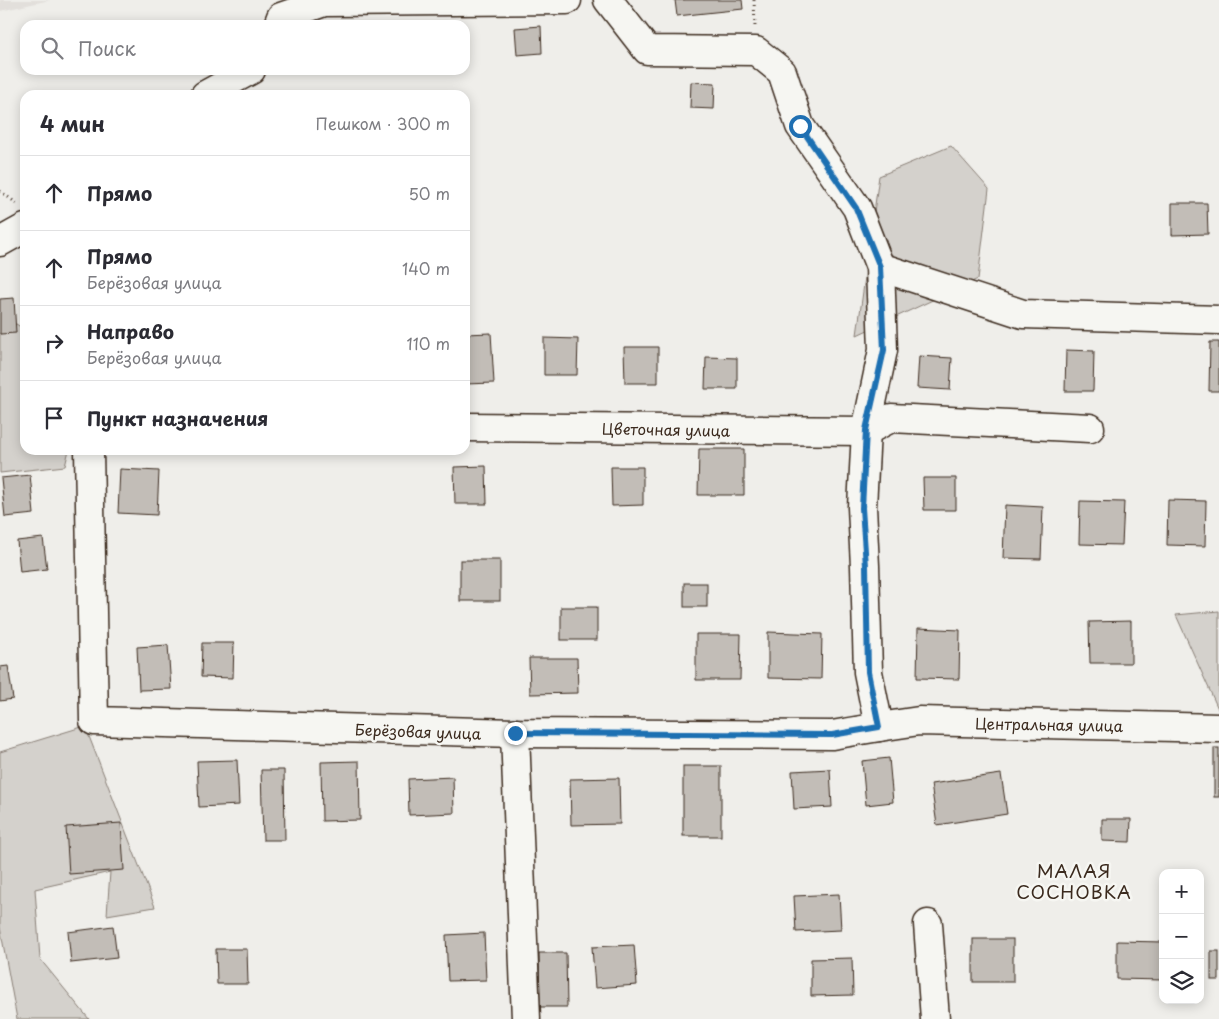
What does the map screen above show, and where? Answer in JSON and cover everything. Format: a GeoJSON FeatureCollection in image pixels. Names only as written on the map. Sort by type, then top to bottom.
{"type":"FeatureCollection","features":[{"type":"Feature","properties":{"kind":"street"},"geometry":{"type":"LineString","coordinates":[[280,20],[281,17],[324,2],[567,0]]}},
{"type":"Feature","properties":{"kind":"street"},"geometry":{"type":"LineString","coordinates":[[608,0],[648,50],[756,51],[782,72],[800,126],[856,208],[880,267],[884,350],[866,430],[862,508],[866,566],[868,672],[879,727]]}},
{"type":"Feature","properties":{"kind":"street"},"geometry":{"type":"LineString","coordinates":[[214,90],[242,75]]}},
{"type":"Feature","properties":{"kind":"street"},"geometry":{"type":"LineString","coordinates":[[0,242],[20,231]]}},
{"type":"Feature","properties":{"kind":"street"},"geometry":{"type":"LineString","coordinates":[[880,267],[1023,314],[1219,320]]}},
{"type":"Feature","properties":{"kind":"street"},"geometry":{"type":"LineString","coordinates":[[866,430],[891,418],[1090,428]]}},
{"type":"Feature","properties":{"kind":"street","name":"Цветочная улица"},"geometry":{"type":"LineString","coordinates":[[470,427],[866,430]]}},
{"type":"Feature","properties":{"kind":"street","name":"Берёзовая улица"},"geometry":{"type":"LineString","coordinates":[[88,455],[94,721],[515,733],[832,735],[879,727]]}},
{"type":"Feature","properties":{"kind":"street","name":"Центральная улица"},"geometry":{"type":"LineString","coordinates":[[879,727],[919,721],[1219,728]]}},
{"type":"Feature","properties":{"kind":"street"},"geometry":{"type":"LineString","coordinates":[[515,733],[526,1019]]}},
{"type":"Feature","properties":{"kind":"street"},"geometry":{"type":"LineString","coordinates":[[928,924],[935,1019]]}},
{"type":"Feature","properties":{"kind":"path"},"geometry":{"type":"LineString","coordinates":[[0,191],[20,206]]}},
{"type":"Feature","properties":{"kind":"shaded area"},"geometry":{"type":"Polygon","coordinates":[[[0,0],[50,0],[0,11],[0,0]]]}},
{"type":"Feature","properties":{"kind":"shaded area"},"geometry":{"type":"Polygon","coordinates":[[[951,146],[989,189],[978,279],[857,335],[879,176],[951,146]]]}},
{"type":"Feature","properties":{"kind":"shaded area"},"geometry":{"type":"Polygon","coordinates":[[[0,313],[20,327],[20,455],[68,455],[65,466],[0,473],[0,313]]]}},
{"type":"Feature","properties":{"kind":"shaded area"},"geometry":{"type":"Polygon","coordinates":[[[1219,611],[1219,711],[1176,615],[1219,611]]]}},
{"type":"Feature","properties":{"kind":"shaded area"},"geometry":{"type":"Polygon","coordinates":[[[85,726],[155,907],[107,915],[110,872],[35,889],[40,959],[89,1019],[17,1019],[0,927],[0,752],[85,726]]]}},
{"type":"Feature","properties":{"kind":"building"},"geometry":{"type":"Polygon","coordinates":[[[675,0],[742,0],[743,9],[677,16],[675,0]]]}},
{"type":"Feature","properties":{"kind":"building"},"geometry":{"type":"Polygon","coordinates":[[[541,26],[542,53],[517,55],[515,28],[541,26]]]}},
{"type":"Feature","properties":{"kind":"building"},"geometry":{"type":"Polygon","coordinates":[[[691,82],[715,83],[714,109],[690,108],[691,82]]]}},
{"type":"Feature","properties":{"kind":"building"},"geometry":{"type":"Polygon","coordinates":[[[1172,203],[1207,203],[1208,234],[1172,235],[1172,203]]]}},
{"type":"Feature","properties":{"kind":"building"},"geometry":{"type":"Polygon","coordinates":[[[14,298],[16,333],[0,334],[0,299],[14,298]]]}},
{"type":"Feature","properties":{"kind":"building"},"geometry":{"type":"Polygon","coordinates":[[[491,333],[494,383],[470,384],[470,334],[491,333]]]}},
{"type":"Feature","properties":{"kind":"building"},"geometry":{"type":"Polygon","coordinates":[[[544,338],[578,339],[577,375],[544,375],[544,338]]]}},
{"type":"Feature","properties":{"kind":"building"},"geometry":{"type":"Polygon","coordinates":[[[1210,342],[1219,342],[1219,391],[1209,391],[1210,342]]]}},
{"type":"Feature","properties":{"kind":"building"},"geometry":{"type":"Polygon","coordinates":[[[624,347],[658,347],[658,383],[625,383],[624,347]]]}},
{"type":"Feature","properties":{"kind":"building"},"geometry":{"type":"Polygon","coordinates":[[[1066,350],[1094,351],[1093,391],[1065,391],[1066,350]]]}},
{"type":"Feature","properties":{"kind":"building"},"geometry":{"type":"Polygon","coordinates":[[[919,356],[952,358],[950,390],[917,388],[919,356]]]}},
{"type":"Feature","properties":{"kind":"building"},"geometry":{"type":"Polygon","coordinates":[[[706,357],[737,358],[737,389],[705,389],[706,357]]]}},
{"type":"Feature","properties":{"kind":"building"},"geometry":{"type":"Polygon","coordinates":[[[699,449],[744,449],[744,495],[698,495],[699,449]]]}},
{"type":"Feature","properties":{"kind":"building"},"geometry":{"type":"Polygon","coordinates":[[[486,466],[487,504],[455,504],[454,467],[486,466]]]}},
{"type":"Feature","properties":{"kind":"building"},"geometry":{"type":"Polygon","coordinates":[[[611,467],[643,467],[643,505],[612,506],[611,467]]]}},
{"type":"Feature","properties":{"kind":"building"},"geometry":{"type":"Polygon","coordinates":[[[120,469],[159,471],[157,515],[118,513],[120,469]]]}},
{"type":"Feature","properties":{"kind":"building"},"geometry":{"type":"Polygon","coordinates":[[[30,475],[34,514],[5,517],[1,478],[30,475]]]}},
{"type":"Feature","properties":{"kind":"building"},"geometry":{"type":"Polygon","coordinates":[[[923,478],[956,478],[956,510],[924,510],[923,478]]]}},
{"type":"Feature","properties":{"kind":"building"},"geometry":{"type":"Polygon","coordinates":[[[1168,500],[1206,501],[1205,546],[1167,545],[1168,500]]]}},
{"type":"Feature","properties":{"kind":"building"},"geometry":{"type":"Polygon","coordinates":[[[1080,501],[1124,502],[1122,545],[1079,544],[1080,501]]]}},
{"type":"Feature","properties":{"kind":"building"},"geometry":{"type":"Polygon","coordinates":[[[1005,505],[1043,507],[1041,559],[1003,558],[1005,505]]]}},
{"type":"Feature","properties":{"kind":"building"},"geometry":{"type":"Polygon","coordinates":[[[43,538],[47,569],[20,572],[17,541],[43,538]]]}},
{"type":"Feature","properties":{"kind":"building"},"geometry":{"type":"Polygon","coordinates":[[[460,560],[500,560],[500,601],[460,601],[460,560]]]}},
{"type":"Feature","properties":{"kind":"building"},"geometry":{"type":"Polygon","coordinates":[[[684,583],[707,583],[707,607],[684,607],[684,583]]]}},
{"type":"Feature","properties":{"kind":"building"},"geometry":{"type":"Polygon","coordinates":[[[561,607],[597,607],[597,640],[561,640],[561,607]]]}},
{"type":"Feature","properties":{"kind":"building"},"geometry":{"type":"Polygon","coordinates":[[[1131,621],[1131,663],[1090,663],[1089,622],[1131,621]]]}},
{"type":"Feature","properties":{"kind":"building"},"geometry":{"type":"Polygon","coordinates":[[[918,628],[960,630],[959,679],[917,678],[918,628]]]}},
{"type":"Feature","properties":{"kind":"building"},"geometry":{"type":"Polygon","coordinates":[[[768,632],[822,634],[821,679],[768,678],[768,632]]]}},
{"type":"Feature","properties":{"kind":"building"},"geometry":{"type":"Polygon","coordinates":[[[696,634],[741,634],[740,680],[696,680],[696,634]]]}},
{"type":"Feature","properties":{"kind":"building"},"geometry":{"type":"Polygon","coordinates":[[[202,643],[234,643],[233,678],[201,677],[202,643]]]}},
{"type":"Feature","properties":{"kind":"building"},"geometry":{"type":"Polygon","coordinates":[[[168,645],[171,689],[139,690],[137,647],[168,645]]]}},
{"type":"Feature","properties":{"kind":"building"},"geometry":{"type":"Polygon","coordinates":[[[529,658],[577,658],[578,693],[530,694],[529,658]]]}},
{"type":"Feature","properties":{"kind":"building"},"geometry":{"type":"Polygon","coordinates":[[[8,666],[13,699],[0,701],[0,667],[8,666]]]}},
{"type":"Feature","properties":{"kind":"building"},"geometry":{"type":"Polygon","coordinates":[[[1214,748],[1219,748],[1219,797],[1214,797],[1214,748]]]}},
{"type":"Feature","properties":{"kind":"building"},"geometry":{"type":"Polygon","coordinates":[[[889,758],[893,802],[866,805],[862,761],[889,758]]]}},
{"type":"Feature","properties":{"kind":"building"},"geometry":{"type":"Polygon","coordinates":[[[237,760],[239,805],[199,807],[197,761],[237,760]]]}},
{"type":"Feature","properties":{"kind":"building"},"geometry":{"type":"Polygon","coordinates":[[[359,761],[360,820],[322,821],[321,762],[359,761]]]}},
{"type":"Feature","properties":{"kind":"building"},"geometry":{"type":"Polygon","coordinates":[[[683,766],[721,766],[721,836],[683,836],[683,766]]]}},
{"type":"Feature","properties":{"kind":"building"},"geometry":{"type":"Polygon","coordinates":[[[830,769],[832,807],[794,809],[792,771],[830,769]]]}},
{"type":"Feature","properties":{"kind":"building"},"geometry":{"type":"Polygon","coordinates":[[[261,770],[284,770],[285,840],[263,840],[261,770]]]}},
{"type":"Feature","properties":{"kind":"building"},"geometry":{"type":"Polygon","coordinates":[[[1001,774],[1007,814],[937,825],[931,784],[1001,774]]]}},
{"type":"Feature","properties":{"kind":"building"},"geometry":{"type":"Polygon","coordinates":[[[453,777],[454,813],[409,815],[408,779],[453,777]]]}},
{"type":"Feature","properties":{"kind":"building"},"geometry":{"type":"Polygon","coordinates":[[[619,778],[620,824],[571,825],[570,779],[619,778]]]}},
{"type":"Feature","properties":{"kind":"building"},"geometry":{"type":"Polygon","coordinates":[[[1102,819],[1131,819],[1130,842],[1102,841],[1102,819]]]}},
{"type":"Feature","properties":{"kind":"building"},"geometry":{"type":"Polygon","coordinates":[[[121,823],[124,870],[69,874],[66,827],[121,823]]]}},
{"type":"Feature","properties":{"kind":"building"},"geometry":{"type":"Polygon","coordinates":[[[839,894],[841,930],[796,932],[794,896],[839,894]]]}},
{"type":"Feature","properties":{"kind":"building"},"geometry":{"type":"Polygon","coordinates":[[[113,926],[117,958],[71,963],[68,932],[113,926]]]}},
{"type":"Feature","properties":{"kind":"building"},"geometry":{"type":"Polygon","coordinates":[[[484,933],[486,980],[448,981],[446,935],[484,933]]]}},
{"type":"Feature","properties":{"kind":"building"},"geometry":{"type":"Polygon","coordinates":[[[973,939],[1013,939],[1013,982],[973,982],[973,939]]]}},
{"type":"Feature","properties":{"kind":"building"},"geometry":{"type":"Polygon","coordinates":[[[1117,941],[1159,942],[1159,980],[1117,979],[1117,941]]]}},
{"type":"Feature","properties":{"kind":"building"},"geometry":{"type":"Polygon","coordinates":[[[634,945],[637,985],[595,988],[592,947],[634,945]]]}},
{"type":"Feature","properties":{"kind":"building"},"geometry":{"type":"Polygon","coordinates":[[[216,949],[247,949],[248,984],[217,984],[216,949]]]}},
{"type":"Feature","properties":{"kind":"building"},"geometry":{"type":"Polygon","coordinates":[[[1211,951],[1219,951],[1219,980],[1211,980],[1211,951]]]}},
{"type":"Feature","properties":{"kind":"building"},"geometry":{"type":"Polygon","coordinates":[[[539,953],[566,953],[567,1007],[540,1007],[539,953]]]}},
{"type":"Feature","properties":{"kind":"building"},"geometry":{"type":"Polygon","coordinates":[[[852,958],[853,995],[811,996],[811,959],[852,958]]]}},
{"type":"Feature","properties":{"kind":"district","name":"МАЛАЯ СОСНОВКА"},"geometry":{"type":"Point","coordinates":[1074,880]}},
{"type":"Feature","properties":{"kind":"route"},"geometry":{"type":"LineString","coordinates":[[515,733],[832,735],[879,727],[868,672],[866,566],[862,508],[866,430],[884,350],[880,267],[856,208],[800,126]]}}]}
